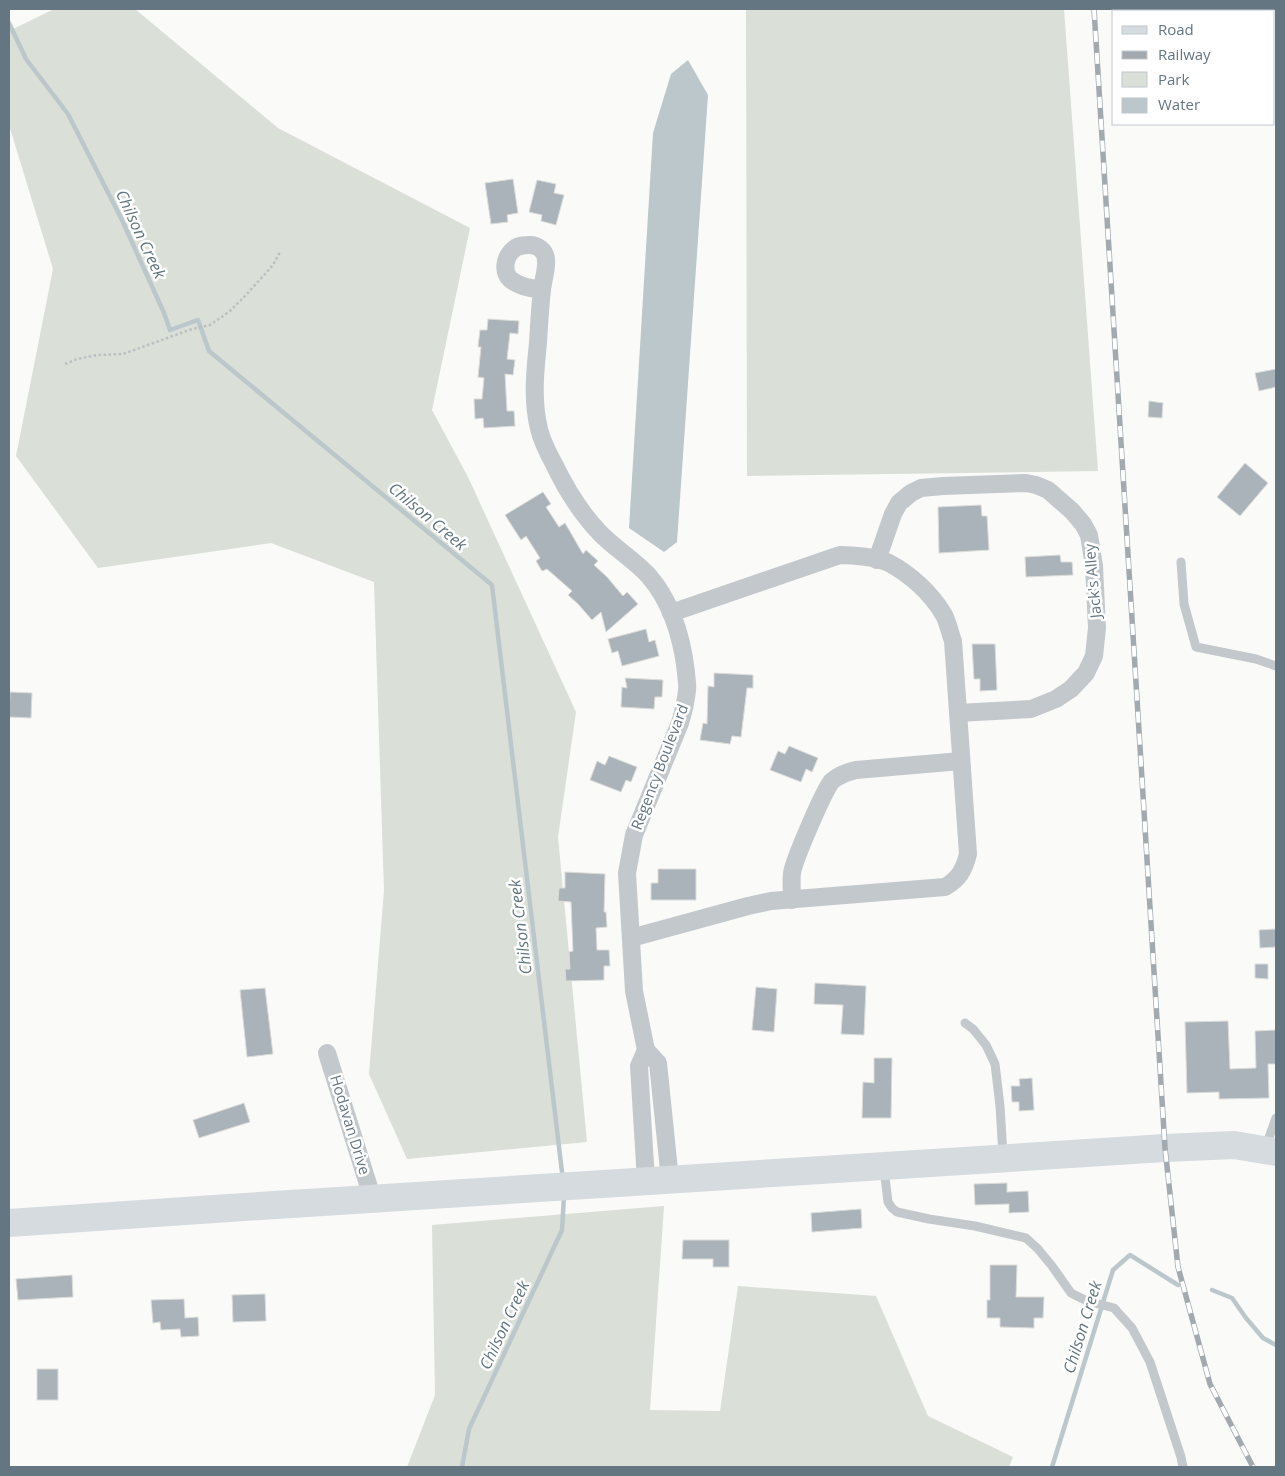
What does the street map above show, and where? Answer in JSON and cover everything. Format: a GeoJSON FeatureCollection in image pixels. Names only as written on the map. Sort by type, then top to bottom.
{"type":"FeatureCollection","features":[{"type":"Feature","properties":{"kind":"main road"},"geometry":{"type":"LineString","coordinates":[[9,1223],[372,1197],[1165,1148],[1234,1145],[1271,1150]]}},
{"type":"Feature","properties":{"kind":"street","name":"Regency Boulevard"},"geometry":{"type":"LineString","coordinates":[[542,290],[534,382],[536,412],[548,451],[566,489],[585,516],[600,533],[648,575],[662,595],[671,613],[684,654],[688,688],[685,706],[680,724],[634,835],[627,873],[634,991],[646,1050],[658,1063],[658,1180]]}},
{"type":"Feature","properties":{"kind":"street","name":"Jack's Alley"},"geometry":{"type":"LineString","coordinates":[[877,560],[893,514],[899,503],[911,493],[921,488],[1026,483],[1036,485],[1048,490],[1072,510],[1083,524],[1089,536],[1094,566],[1098,628],[1094,656],[1086,673],[1071,689],[1056,699],[1031,709],[958,713]]}},
{"type":"Feature","properties":{"kind":"street"},"geometry":{"type":"LineString","coordinates":[[631,938],[771,901],[945,887],[960,876],[968,854],[953,641],[945,616],[934,600],[912,578],[887,562],[855,554],[840,555],[671,613]]}},
{"type":"Feature","properties":{"kind":"street"},"geometry":{"type":"LineString","coordinates":[[792,900],[792,872],[825,792],[831,782],[840,775],[856,770],[962,761]]}},
{"type":"Feature","properties":{"kind":"street","name":"Regency Boulevard"},"geometry":{"type":"LineString","coordinates":[[646,1050],[639,1066],[658,1180]]}},
{"type":"Feature","properties":{"kind":"street","name":"Hodavan Drive"},"geometry":{"type":"LineString","coordinates":[[327,1053],[372,1197]]}},
{"type":"Feature","properties":{"kind":"lane"},"geometry":{"type":"LineString","coordinates":[[1182,562],[1184,604],[1196,647],[1256,659],[1276,666]]}},
{"type":"Feature","properties":{"kind":"lane"},"geometry":{"type":"LineString","coordinates":[[964,1023],[973,1029],[986,1045],[996,1064],[1003,1158]]}},
{"type":"Feature","properties":{"kind":"lane"},"geometry":{"type":"LineString","coordinates":[[1271,1150],[1276,1118]]}},
{"type":"Feature","properties":{"kind":"lane"},"geometry":{"type":"LineString","coordinates":[[884,1166],[888,1202],[897,1212],[975,1226],[1026,1238],[1038,1249],[1071,1293],[1087,1301],[1114,1308],[1132,1328],[1150,1362],[1183,1467]]}},
{"type":"Feature","properties":{"kind":"path"},"geometry":{"type":"LineString","coordinates":[[64,364],[97,355],[123,354],[192,329],[210,325],[230,311],[246,296],[273,265],[280,252]]}},
{"type":"Feature","properties":{"kind":"green space"},"geometry":{"type":"Polygon","coordinates":[[[54,9],[135,9],[278,128],[470,228],[432,410],[468,477],[576,712],[558,837],[587,1142],[407,1159],[369,1074],[384,891],[374,582],[271,543],[98,568],[16,456],[53,269],[9,125],[9,31],[54,9]]]}},
{"type":"Feature","properties":{"kind":"green space"},"geometry":{"type":"Polygon","coordinates":[[[746,9],[1064,9],[1098,471],[747,476],[746,9]]]}},
{"type":"Feature","properties":{"kind":"green space"},"geometry":{"type":"Polygon","coordinates":[[[664,1206],[650,1410],[720,1411],[738,1286],[876,1296],[928,1416],[1013,1457],[1009,1467],[407,1467],[435,1395],[432,1225],[664,1206]]]}},
{"type":"Feature","properties":{"kind":"water"},"geometry":{"type":"Polygon","coordinates":[[[688,60],[708,95],[677,542],[664,552],[629,528],[653,133],[671,74],[688,60]]]}},
{"type":"Feature","properties":{"kind":"building"},"geometry":{"type":"Polygon","coordinates":[[[513,179],[518,213],[507,215],[508,222],[491,224],[485,183],[513,179]]]}},
{"type":"Feature","properties":{"kind":"building"},"geometry":{"type":"Polygon","coordinates":[[[537,180],[556,184],[554,193],[564,195],[556,225],[541,221],[542,215],[529,212],[537,180]]]}},
{"type":"Feature","properties":{"kind":"building"},"geometry":{"type":"Polygon","coordinates":[[[488,319],[519,321],[518,334],[510,333],[507,359],[515,360],[513,375],[505,374],[507,411],[514,411],[515,426],[484,428],[483,418],[475,419],[474,399],[482,399],[484,378],[478,377],[481,347],[478,347],[480,330],[487,330],[488,319]]]}},
{"type":"Feature","properties":{"kind":"building"},"geometry":{"type":"Polygon","coordinates":[[[1276,369],[1276,387],[1259,391],[1255,373],[1276,369]]]}},
{"type":"Feature","properties":{"kind":"building"},"geometry":{"type":"Polygon","coordinates":[[[1149,401],[1163,403],[1162,418],[1148,417],[1149,401]]]}},
{"type":"Feature","properties":{"kind":"building"},"geometry":{"type":"Polygon","coordinates":[[[1245,463],[1268,483],[1240,516],[1217,497],[1245,463]]]}},
{"type":"Feature","properties":{"kind":"building"},"geometry":{"type":"Polygon","coordinates":[[[543,492],[551,504],[546,507],[559,527],[565,523],[583,554],[586,550],[598,561],[594,565],[623,596],[627,592],[638,604],[606,632],[601,612],[592,620],[568,595],[572,591],[547,569],[542,571],[536,561],[540,558],[526,536],[521,540],[505,515],[543,492]]]}},
{"type":"Feature","properties":{"kind":"building"},"geometry":{"type":"Polygon","coordinates":[[[981,505],[982,516],[987,516],[989,550],[939,553],[938,507],[981,505]]]}},
{"type":"Feature","properties":{"kind":"building"},"geometry":{"type":"Polygon","coordinates":[[[1060,555],[1061,562],[1072,562],[1073,575],[1026,577],[1025,557],[1060,555]]]}},
{"type":"Feature","properties":{"kind":"building"},"geometry":{"type":"Polygon","coordinates":[[[646,629],[649,642],[655,640],[659,656],[622,666],[618,651],[612,653],[608,639],[646,629]]]}},
{"type":"Feature","properties":{"kind":"building"},"geometry":{"type":"Polygon","coordinates":[[[972,644],[995,644],[997,690],[980,691],[980,679],[974,679],[972,644]]]}},
{"type":"Feature","properties":{"kind":"building"},"geometry":{"type":"Polygon","coordinates":[[[714,673],[753,675],[753,688],[747,688],[741,737],[732,736],[730,744],[700,740],[703,723],[707,724],[708,686],[714,687],[714,673]]]}},
{"type":"Feature","properties":{"kind":"building"},"geometry":{"type":"Polygon","coordinates":[[[625,678],[663,680],[662,697],[655,697],[654,709],[621,707],[622,687],[627,688],[625,678]]]}},
{"type":"Feature","properties":{"kind":"building"},"geometry":{"type":"Polygon","coordinates":[[[10,692],[32,693],[31,718],[9,717],[10,692]]]}},
{"type":"Feature","properties":{"kind":"building"},"geometry":{"type":"Polygon","coordinates":[[[789,746],[818,758],[812,772],[806,769],[801,782],[770,770],[778,751],[785,754],[789,746]]]}},
{"type":"Feature","properties":{"kind":"building"},"geometry":{"type":"Polygon","coordinates":[[[609,756],[637,767],[631,782],[626,780],[621,792],[590,780],[597,761],[605,765],[609,756]]]}},
{"type":"Feature","properties":{"kind":"building"},"geometry":{"type":"Polygon","coordinates":[[[658,869],[696,869],[696,900],[651,900],[651,883],[658,883],[658,869]]]}},
{"type":"Feature","properties":{"kind":"building"},"geometry":{"type":"Polygon","coordinates":[[[565,872],[605,874],[604,912],[606,912],[607,927],[596,928],[597,950],[609,950],[610,966],[604,966],[604,980],[566,981],[565,969],[570,969],[569,952],[573,951],[571,902],[558,901],[559,888],[565,888],[565,872]]]}},
{"type":"Feature","properties":{"kind":"building"},"geometry":{"type":"Polygon","coordinates":[[[1276,929],[1276,947],[1260,948],[1259,930],[1276,929]]]}},
{"type":"Feature","properties":{"kind":"building"},"geometry":{"type":"Polygon","coordinates":[[[1255,964],[1268,964],[1268,979],[1255,978],[1255,964]]]}},
{"type":"Feature","properties":{"kind":"building"},"geometry":{"type":"Polygon","coordinates":[[[815,983],[866,986],[864,1035],[841,1034],[843,1005],[814,1004],[815,983]]]}},
{"type":"Feature","properties":{"kind":"building"},"geometry":{"type":"Polygon","coordinates":[[[756,987],[777,989],[774,1032],[752,1030],[756,987]]]}},
{"type":"Feature","properties":{"kind":"building"},"geometry":{"type":"Polygon","coordinates":[[[265,988],[273,1054],[247,1057],[240,990],[265,988]]]}},
{"type":"Feature","properties":{"kind":"building"},"geometry":{"type":"Polygon","coordinates":[[[1228,1021],[1230,1069],[1256,1068],[1255,1031],[1276,1030],[1276,1064],[1268,1064],[1269,1098],[1219,1099],[1219,1092],[1187,1093],[1185,1022],[1228,1021]]]}},
{"type":"Feature","properties":{"kind":"building"},"geometry":{"type":"Polygon","coordinates":[[[874,1058],[892,1058],[891,1118],[862,1118],[863,1082],[874,1083],[874,1058]]]}},
{"type":"Feature","properties":{"kind":"building"},"geometry":{"type":"Polygon","coordinates":[[[1032,1078],[1034,1110],[1019,1111],[1019,1102],[1012,1102],[1011,1086],[1020,1086],[1019,1079],[1032,1078]]]}},
{"type":"Feature","properties":{"kind":"building"},"geometry":{"type":"Polygon","coordinates":[[[244,1103],[250,1122],[199,1138],[193,1120],[244,1103]]]}},
{"type":"Feature","properties":{"kind":"building"},"geometry":{"type":"Polygon","coordinates":[[[1007,1183],[1007,1192],[1028,1191],[1029,1212],[1009,1213],[1009,1204],[975,1205],[974,1184],[1007,1183]]]}},
{"type":"Feature","properties":{"kind":"building"},"geometry":{"type":"Polygon","coordinates":[[[861,1209],[862,1228],[812,1232],[811,1213],[861,1209]]]}},
{"type":"Feature","properties":{"kind":"building"},"geometry":{"type":"Polygon","coordinates":[[[683,1240],[729,1240],[729,1267],[713,1267],[713,1259],[682,1259],[683,1240]]]}},
{"type":"Feature","properties":{"kind":"building"},"geometry":{"type":"Polygon","coordinates":[[[990,1265],[1017,1265],[1016,1297],[1044,1297],[1043,1318],[1034,1318],[1034,1328],[1000,1327],[1000,1318],[987,1318],[987,1300],[990,1300],[990,1265]]]}},
{"type":"Feature","properties":{"kind":"building"},"geometry":{"type":"Polygon","coordinates":[[[72,1275],[73,1297],[18,1300],[16,1279],[72,1275]]]}},
{"type":"Feature","properties":{"kind":"building"},"geometry":{"type":"Polygon","coordinates":[[[265,1294],[266,1321],[233,1322],[232,1295],[265,1294]]]}},
{"type":"Feature","properties":{"kind":"building"},"geometry":{"type":"Polygon","coordinates":[[[184,1299],[185,1318],[198,1317],[199,1336],[181,1337],[180,1329],[161,1330],[160,1322],[153,1323],[151,1300],[184,1299]]]}},
{"type":"Feature","properties":{"kind":"building"},"geometry":{"type":"Polygon","coordinates":[[[37,1369],[58,1369],[58,1400],[37,1400],[37,1369]]]}},
{"type":"Feature","properties":{"kind":"waterway","name":"Chilson Creek"},"geometry":{"type":"LineString","coordinates":[[9,23],[26,59],[68,114],[122,220],[170,330],[198,320],[209,351],[492,585],[562,1172]]}},
{"type":"Feature","properties":{"kind":"waterway","name":"Chilson Creek"},"geometry":{"type":"LineString","coordinates":[[462,1467],[469,1429],[562,1230],[564,1196]]}},
{"type":"Feature","properties":{"kind":"waterway","name":"Chilson Creek"},"geometry":{"type":"LineString","coordinates":[[1052,1467],[1113,1270],[1130,1255],[1178,1285]]}},
{"type":"Feature","properties":{"kind":"waterway","name":"Chilson Creek"},"geometry":{"type":"LineString","coordinates":[[1212,1290],[1232,1298],[1263,1338],[1276,1345]]}},
{"type":"Feature","properties":{"kind":"railway"},"geometry":{"type":"LineString","coordinates":[[1094,9],[1165,1148],[1178,1267],[1210,1384],[1253,1467]]}}]}
